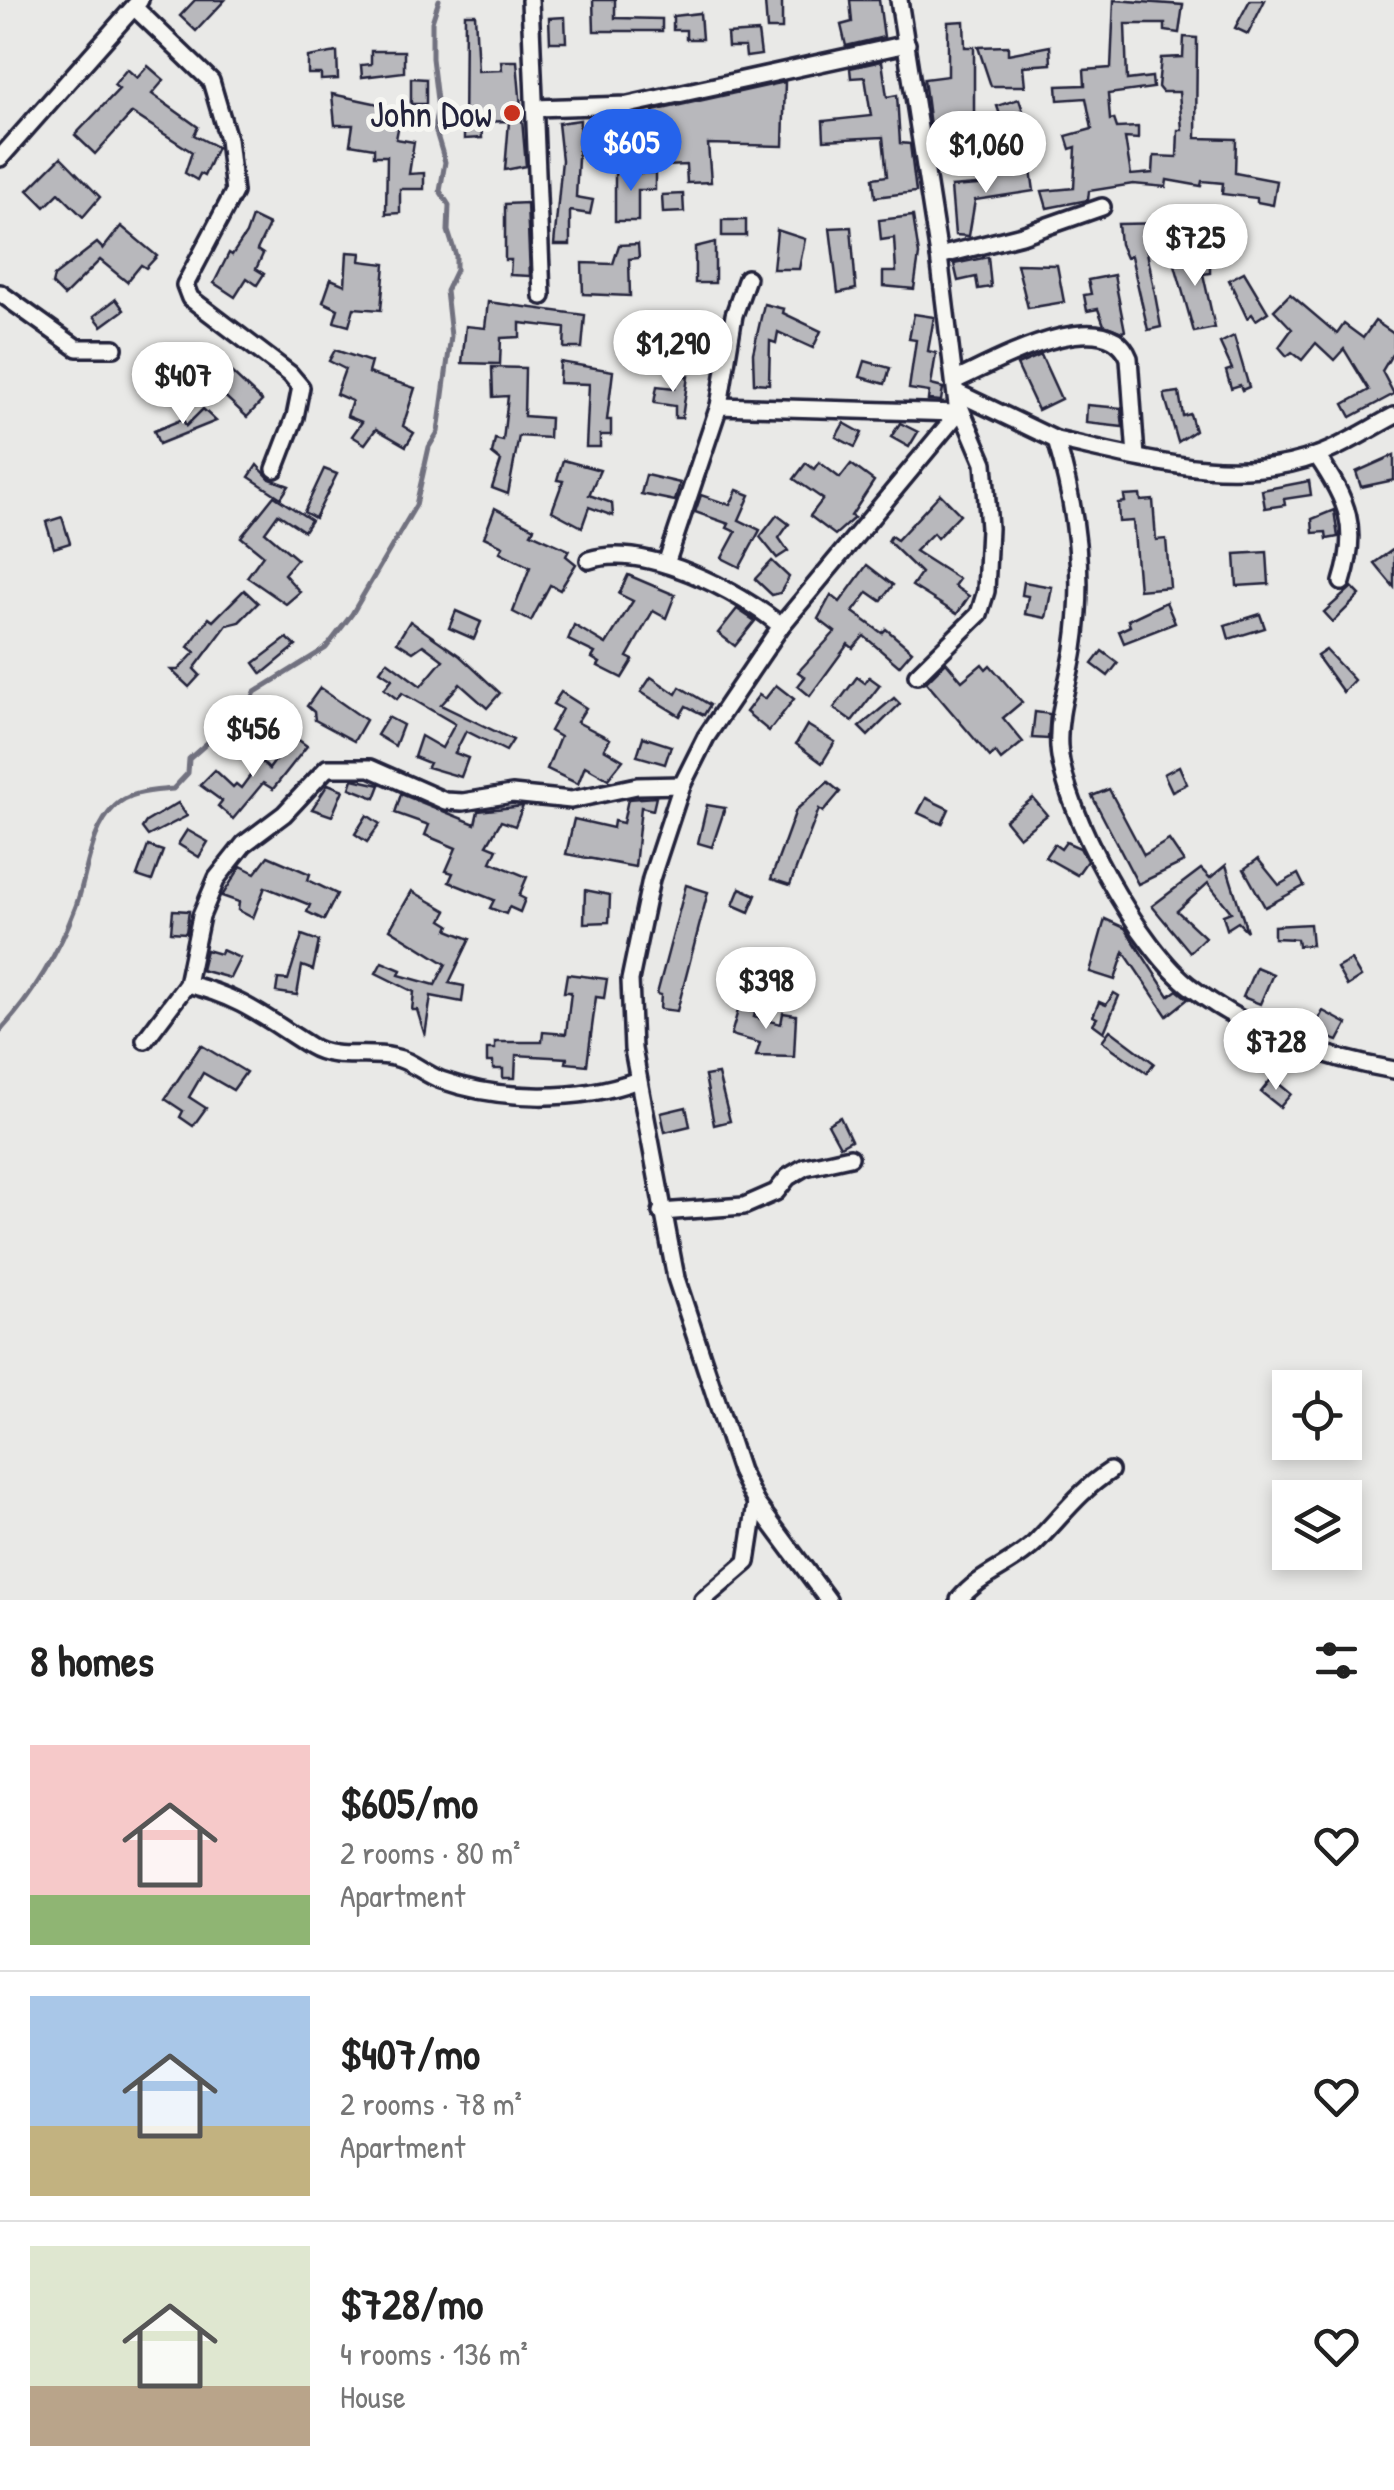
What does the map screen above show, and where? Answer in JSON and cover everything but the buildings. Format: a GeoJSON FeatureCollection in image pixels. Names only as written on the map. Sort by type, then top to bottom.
{"type":"FeatureCollection","features":[{"type":"Feature","properties":{"kind":"street"},"geometry":{"type":"LineString","coordinates":[[530,0],[542,296]]}},
{"type":"Feature","properties":{"kind":"street"},"geometry":{"type":"LineString","coordinates":[[898,0],[957,397],[984,463],[989,528],[986,590],[978,614],[916,675]]}},
{"type":"Feature","properties":{"kind":"street"},"geometry":{"type":"LineString","coordinates":[[0,158],[137,3],[216,89],[234,192],[185,284],[190,298],[290,374],[301,387],[295,417],[274,469]]}},
{"type":"Feature","properties":{"kind":"street"},"geometry":{"type":"LineString","coordinates":[[534,108],[628,105],[907,44]]}},
{"type":"Feature","properties":{"kind":"street"},"geometry":{"type":"LineString","coordinates":[[939,256],[1038,231],[1102,207]]}},
{"type":"Feature","properties":{"kind":"street"},"geometry":{"type":"LineString","coordinates":[[666,564],[719,406],[734,315],[747,278]]}},
{"type":"Feature","properties":{"kind":"street"},"geometry":{"type":"LineString","coordinates":[[0,293],[77,348],[114,348]]}},
{"type":"Feature","properties":{"kind":"street"},"geometry":{"type":"LineString","coordinates":[[829,1600],[756,1502],[740,1471],[682,1295],[661,1212],[638,1080],[630,980],[651,879],[682,785],[730,695],[957,397],[1054,337],[1085,333],[1108,340],[1124,347],[1130,358],[1136,457]]}},
{"type":"Feature","properties":{"kind":"street"},"geometry":{"type":"LineString","coordinates":[[719,406],[957,397],[1056,440],[1218,469],[1317,456],[1394,416]]}},
{"type":"Feature","properties":{"kind":"street"},"geometry":{"type":"LineString","coordinates":[[1056,440],[1074,502],[1080,603],[1059,742],[1062,774],[1073,810],[1112,885],[1161,956],[1190,988],[1309,1050],[1394,1070]]}},
{"type":"Feature","properties":{"kind":"street"},"geometry":{"type":"LineString","coordinates":[[1317,456],[1334,482],[1352,533],[1342,582]]}},
{"type":"Feature","properties":{"kind":"street"},"geometry":{"type":"LineString","coordinates":[[589,560],[666,564],[752,602],[781,626]]}},
{"type":"Feature","properties":{"kind":"street"},"geometry":{"type":"LineString","coordinates":[[146,1040],[187,984],[201,916],[217,878],[244,844],[284,814],[327,768],[370,768],[428,794],[463,802],[512,794],[571,800],[637,786],[682,785]]}},
{"type":"Feature","properties":{"kind":"street"},"geometry":{"type":"LineString","coordinates":[[187,984],[253,1006],[312,1048],[351,1056],[396,1057],[437,1079],[469,1088],[581,1094],[638,1080]]}},
{"type":"Feature","properties":{"kind":"street"},"geometry":{"type":"LineString","coordinates":[[661,1212],[744,1206],[776,1192],[805,1167],[850,1156]]}},
{"type":"Feature","properties":{"kind":"street"},"geometry":{"type":"LineString","coordinates":[[959,1600],[983,1577],[1035,1543],[1068,1504],[1110,1471]]}},
{"type":"Feature","properties":{"kind":"street"},"geometry":{"type":"LineString","coordinates":[[703,1600],[747,1562],[756,1502]]}},
{"type":"Feature","properties":{"kind":"waterway"},"geometry":{"type":"LineString","coordinates":[[0,1031],[34,988],[62,940],[94,840],[106,816],[128,797],[173,789],[188,773],[189,759],[214,737],[240,726],[255,692],[326,648],[352,614],[416,505],[429,447],[438,432],[451,336],[446,291],[456,270],[448,231],[449,205],[440,191],[445,162],[434,125],[438,109],[432,22],[439,0]]}},
{"type":"Feature","properties":{"kind":"place","name":"John Dow"},"geometry":{"type":"Point","coordinates":[512,113]}}]}
